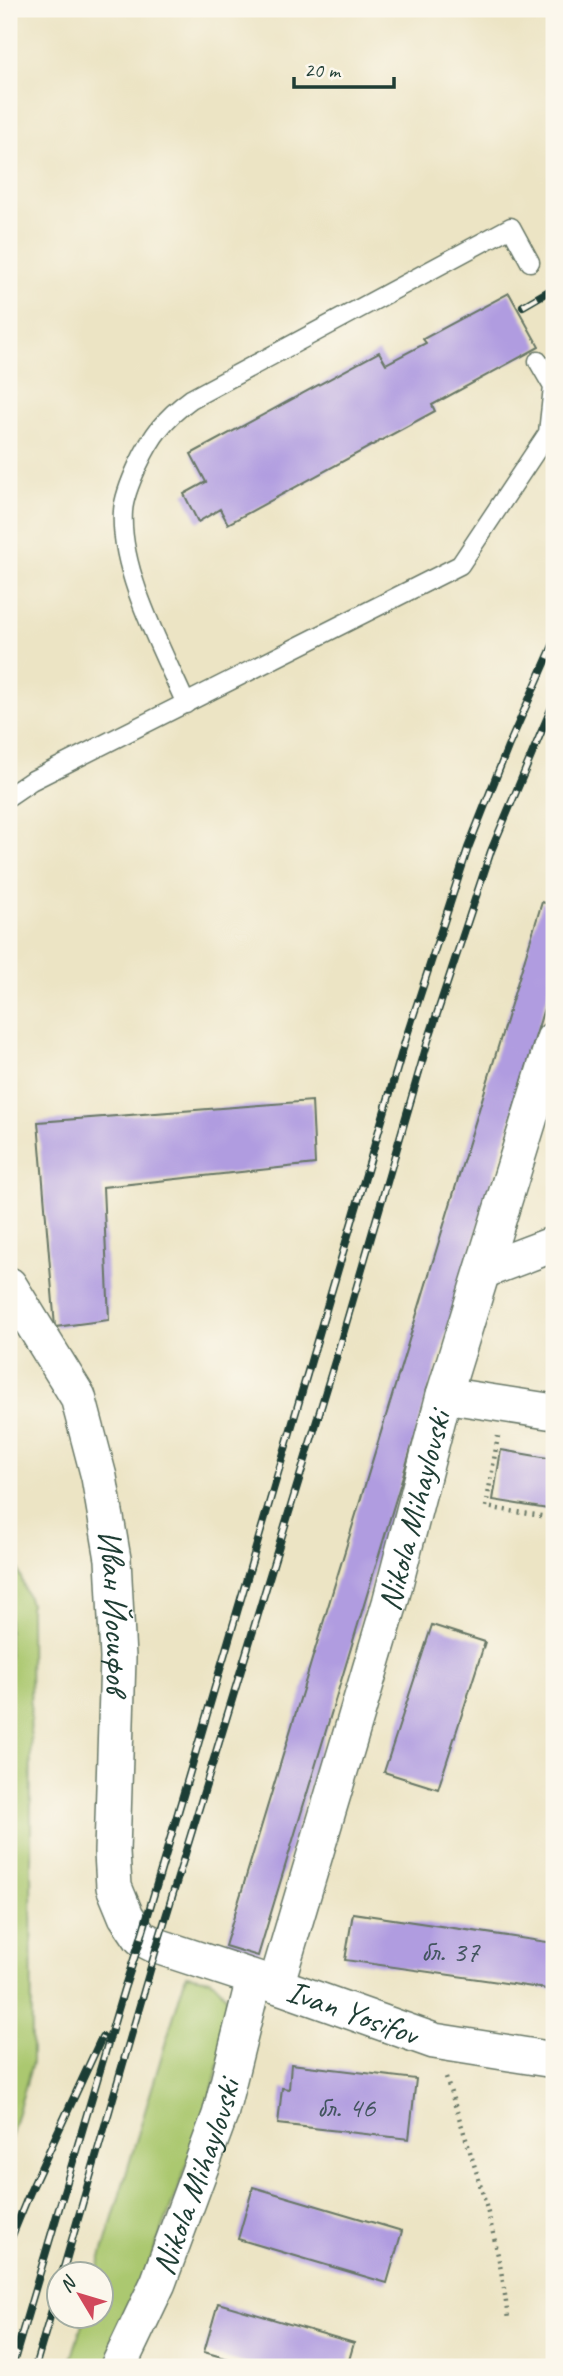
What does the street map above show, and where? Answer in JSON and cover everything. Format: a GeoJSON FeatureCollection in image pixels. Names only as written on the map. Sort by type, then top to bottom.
{"type":"FeatureCollection","features":[{"type":"Feature","properties":{"kind":"street","name":"Nikola Mihaylovski"},"geometry":{"type":"LineString","coordinates":[[118,2367],[158,2283],[220,2115],[390,1603],[444,1395],[554,1039]]}},
{"type":"Feature","properties":{"kind":"street"},"geometry":{"type":"LineString","coordinates":[[482,1271],[554,1244]]}},
{"type":"Feature","properties":{"kind":"street","name":"Иван Йосифов"},"geometry":{"type":"LineString","coordinates":[[9,1285],[78,1398],[101,1491],[113,1559],[118,1658],[112,1852],[114,1887],[141,1938],[157,1946],[265,1982]]}},
{"type":"Feature","properties":{"kind":"street"},"geometry":{"type":"LineString","coordinates":[[444,1395],[554,1412]]}},
{"type":"Feature","properties":{"kind":"street","name":"Ivan Yosifov"},"geometry":{"type":"LineString","coordinates":[[265,1982],[434,2041],[554,2060]]}},
{"type":"Feature","properties":{"kind":"lane"},"geometry":{"type":"LineString","coordinates":[[186,704],[136,588],[125,545],[123,509],[133,477],[148,444],[168,416],[191,399],[511,227],[530,262]]}},
{"type":"Feature","properties":{"kind":"lane"},"geometry":{"type":"LineString","coordinates":[[9,796],[31,780],[460,565],[548,433],[553,387],[538,361]]}},
{"type":"Feature","properties":{"kind":"path"},"geometry":{"type":"LineString","coordinates":[[506,1405],[496,1442],[486,1507],[554,1518]]}},
{"type":"Feature","properties":{"kind":"path"},"geometry":{"type":"LineString","coordinates":[[434,2041],[475,2167],[504,2278],[508,2320]]}},
{"type":"Feature","properties":{"kind":"green space"},"geometry":{"type":"Polygon","coordinates":[[[9,1543],[30,1604],[32,2063],[9,2144],[9,1543]]]}},
{"type":"Feature","properties":{"kind":"green space"},"geometry":{"type":"Polygon","coordinates":[[[186,1975],[211,1979],[226,1996],[232,2013],[206,2115],[110,2367],[69,2367],[80,2330],[116,2330],[116,2260],[100,2260],[186,1975]]]}},
{"type":"Feature","properties":{"kind":"building"},"geometry":{"type":"Polygon","coordinates":[[[509,293],[539,347],[432,405],[435,411],[228,524],[220,509],[198,522],[184,494],[206,482],[191,454],[379,352],[386,364],[426,343],[423,339],[509,293]]]}},
{"type":"Feature","properties":{"kind":"building"},"geometry":{"type":"Polygon","coordinates":[[[542,902],[554,906],[554,975],[258,1956],[225,1946],[542,902]]]}},
{"type":"Feature","properties":{"kind":"building"},"geometry":{"type":"Polygon","coordinates":[[[312,1101],[315,1164],[103,1187],[109,1320],[55,1327],[38,1122],[312,1101]]]}},
{"type":"Feature","properties":{"kind":"building"},"geometry":{"type":"Polygon","coordinates":[[[501,1450],[554,1459],[554,1510],[493,1500],[501,1450]]]}},
{"type":"Feature","properties":{"kind":"building"},"geometry":{"type":"Polygon","coordinates":[[[432,1625],[485,1642],[438,1789],[384,1772],[432,1625]]]}},
{"type":"Feature","properties":{"kind":"building"},"geometry":{"type":"Polygon","coordinates":[[[353,1913],[554,1943],[554,1990],[345,1960],[353,1913]]]}},
{"type":"Feature","properties":{"kind":"building"},"geometry":{"type":"Polygon","coordinates":[[[291,2064],[416,2079],[409,2139],[278,2124],[282,2088],[289,2089],[291,2064]]]}},
{"type":"Feature","properties":{"kind":"building"},"geometry":{"type":"Polygon","coordinates":[[[253,2187],[402,2231],[387,2283],[238,2239],[253,2187]]]}},
{"type":"Feature","properties":{"kind":"building"},"geometry":{"type":"Polygon","coordinates":[[[218,2303],[354,2343],[347,2367],[257,2367],[204,2352],[218,2303]]]}},
{"type":"Feature","properties":{"kind":"railway"},"geometry":{"type":"LineString","coordinates":[[523,306],[554,288]]}},
{"type":"Feature","properties":{"kind":"railway"},"geometry":{"type":"LineString","coordinates":[[12,2367],[407,1035],[468,848],[508,747],[554,643]]}},
{"type":"Feature","properties":{"kind":"railway"},"geometry":{"type":"LineString","coordinates":[[66,2260],[157,1946],[336,1358],[428,1041],[491,851],[554,702]]}},
{"type":"Feature","properties":{"kind":"railway"},"geometry":{"type":"LineString","coordinates":[[9,2243],[102,2037]]}},
{"type":"Feature","properties":{"kind":"railway"},"geometry":{"type":"LineString","coordinates":[[35,2367],[46,2330]]}}]}
